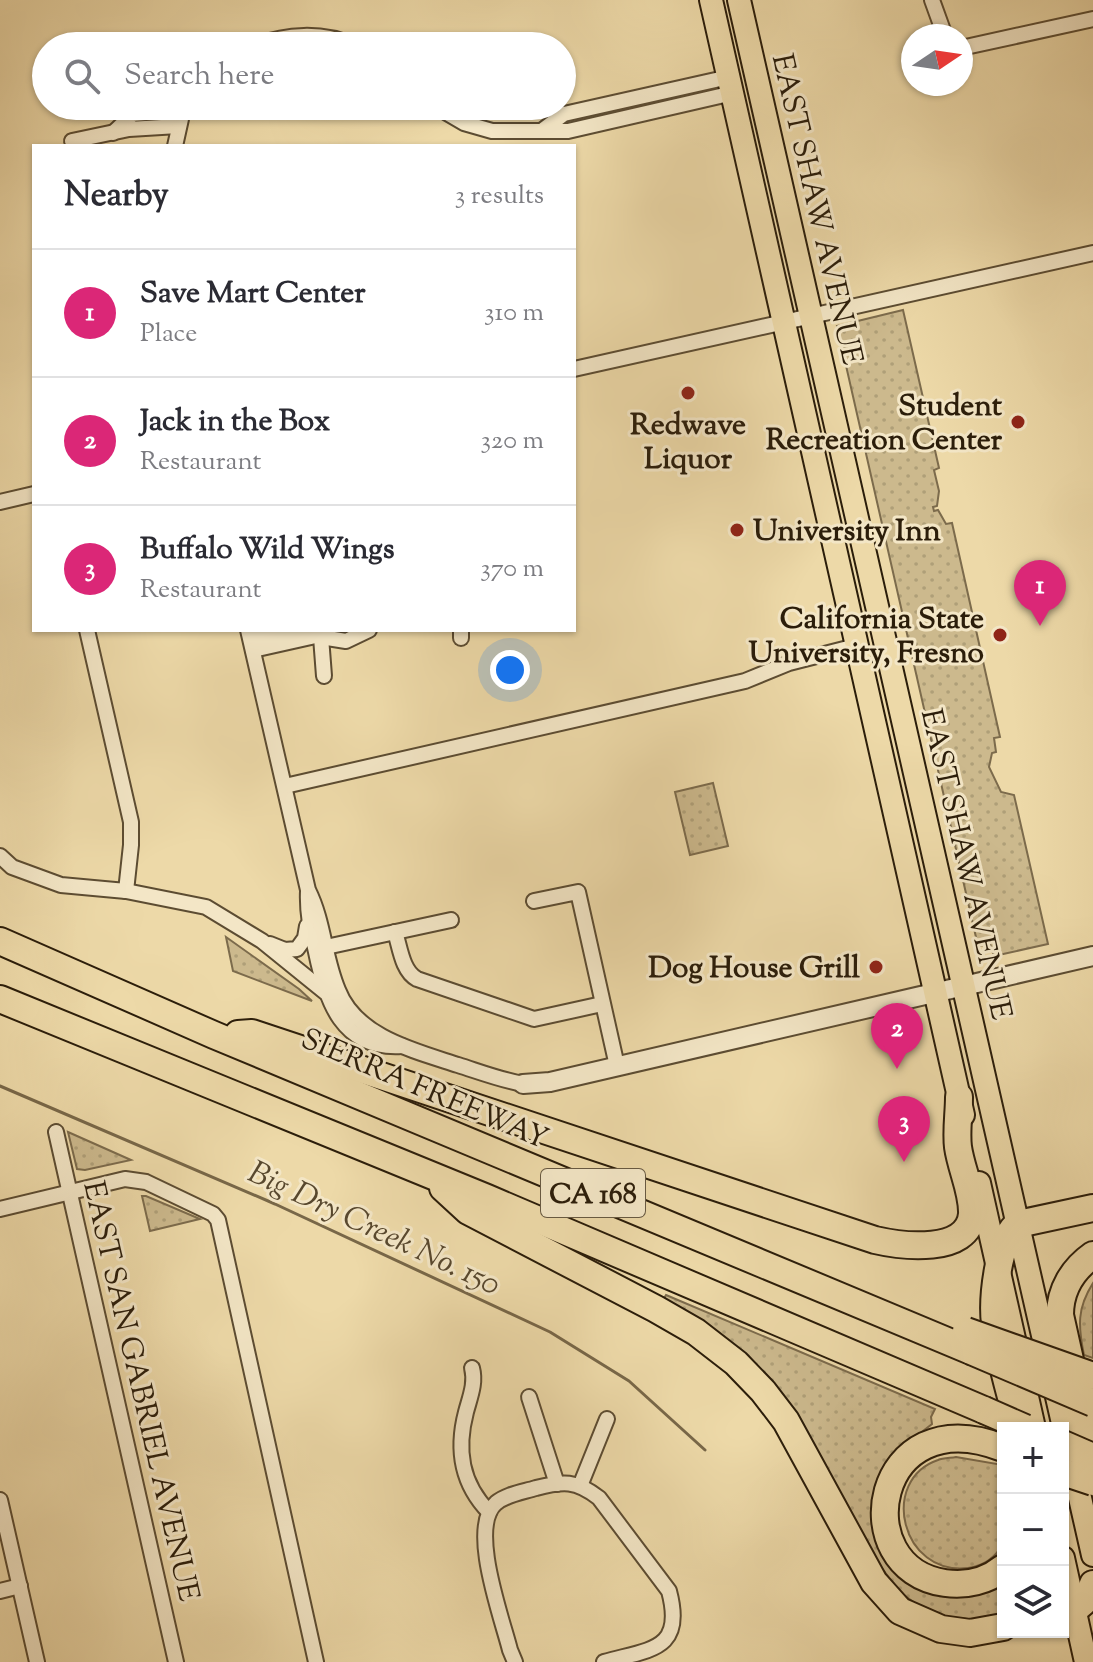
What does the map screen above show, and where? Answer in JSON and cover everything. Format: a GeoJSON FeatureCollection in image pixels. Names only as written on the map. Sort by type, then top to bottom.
{"type":"FeatureCollection","features":[{"type":"Feature","properties":{"kind":"highway","name":"SIERRA FREEWAY"},"geometry":{"type":"LineString","coordinates":[[0,941],[214,1035],[817,1286],[969,1341],[1093,1403]]}},
{"type":"Feature","properties":{"kind":"highway","name":"CA 168"},"geometry":{"type":"LineString","coordinates":[[0,999],[487,1198],[1011,1422]]}},
{"type":"Feature","properties":{"kind":"highway"},"geometry":{"type":"LineString","coordinates":[[214,1035],[252,1033],[875,1240],[904,1246],[930,1245],[953,1239],[968,1229],[972,1217],[971,1202],[958,1145],[959,1097]]}},
{"type":"Feature","properties":{"kind":"highway"},"geometry":{"type":"LineString","coordinates":[[428,1175],[468,1211],[656,1309],[696,1332],[736,1363],[786,1421],[866,1568],[887,1600],[900,1611],[941,1629],[970,1633],[997,1628]]}},
{"type":"Feature","properties":{"kind":"highway"},"geometry":{"type":"LineString","coordinates":[[1018,1422],[994,1322],[998,1269],[1004,1242],[1010,1230],[1018,1224],[1093,1208]]}},
{"type":"Feature","properties":{"kind":"highway"},"geometry":{"type":"LineString","coordinates":[[1093,1255],[1081,1264],[1069,1281],[1062,1297],[1060,1315],[1093,1460]]}},
{"type":"Feature","properties":{"kind":"highway"},"geometry":{"type":"LineString","coordinates":[[969,1341],[1093,1376]]}},
{"type":"Feature","properties":{"kind":"highway"},"geometry":{"type":"LineString","coordinates":[[997,1446],[972,1438],[955,1438],[921,1447],[904,1461],[891,1480],[885,1497],[884,1515],[898,1553],[909,1566],[928,1578],[949,1584],[968,1583],[997,1571]]}},
{"type":"Feature","properties":{"kind":"highway"},"geometry":{"type":"LineString","coordinates":[[1069,1447],[1093,1460]]}},
{"type":"Feature","properties":{"kind":"highway"},"geometry":{"type":"LineString","coordinates":[[1069,1474],[1093,1482]]}},
{"type":"Feature","properties":{"kind":"highway"},"geometry":{"type":"LineString","coordinates":[[1069,1612],[1083,1604],[1093,1584]]}},
{"type":"Feature","properties":{"kind":"main road","name":"EAST SHAW AVENUE"},"geometry":{"type":"LineString","coordinates":[[711,0],[1033,1422]]}},
{"type":"Feature","properties":{"kind":"main road","name":"EAST SHAW AVENUE"},"geometry":{"type":"LineString","coordinates":[[739,0],[1093,1555]]}},
{"type":"Feature","properties":{"kind":"main road"},"geometry":{"type":"LineString","coordinates":[[1069,1612],[1081,1639],[1086,1662]]}},
{"type":"Feature","properties":{"kind":"street"},"geometry":{"type":"LineString","coordinates":[[932,0],[941,24]]}},
{"type":"Feature","properties":{"kind":"street"},"geometry":{"type":"LineString","coordinates":[[973,45],[1093,19]]}},
{"type":"Feature","properties":{"kind":"street"},"geometry":{"type":"LineString","coordinates":[[576,112],[731,85]]}},
{"type":"Feature","properties":{"kind":"street"},"geometry":{"type":"LineString","coordinates":[[113,133],[127,120]]}},
{"type":"Feature","properties":{"kind":"street"},"geometry":{"type":"LineString","coordinates":[[175,144],[181,120]]}},
{"type":"Feature","properties":{"kind":"street"},"geometry":{"type":"LineString","coordinates":[[459,120],[492,131],[517,132],[544,129],[556,120]]}},
{"type":"Feature","properties":{"kind":"street"},"geometry":{"type":"LineString","coordinates":[[72,141],[141,128],[178,126]]}},
{"type":"Feature","properties":{"kind":"street"},"geometry":{"type":"LineString","coordinates":[[576,369],[1093,253]]}},
{"type":"Feature","properties":{"kind":"street"},"geometry":{"type":"LineString","coordinates":[[0,502],[32,494]]}},
{"type":"Feature","properties":{"kind":"street"},"geometry":{"type":"LineString","coordinates":[[87,632],[131,822],[126,891]]}},
{"type":"Feature","properties":{"kind":"street"},"geometry":{"type":"LineString","coordinates":[[251,640],[289,632]]}},
{"type":"Feature","properties":{"kind":"street"},"geometry":{"type":"LineString","coordinates":[[251,640],[319,634],[346,641],[365,632]]}},
{"type":"Feature","properties":{"kind":"street"},"geometry":{"type":"LineString","coordinates":[[319,634],[324,676]]}},
{"type":"Feature","properties":{"kind":"street"},"geometry":{"type":"LineString","coordinates":[[251,640],[308,890],[306,935],[297,949],[282,950],[262,941]]}},
{"type":"Feature","properties":{"kind":"street"},"geometry":{"type":"LineString","coordinates":[[285,786],[745,681],[789,663],[856,646]]}},
{"type":"Feature","properties":{"kind":"street"},"geometry":{"type":"LineString","coordinates":[[1,857],[12,867],[56,884],[126,891],[206,907],[262,941],[325,992]]}},
{"type":"Feature","properties":{"kind":"street"},"geometry":{"type":"LineString","coordinates":[[308,890],[318,909],[335,982],[348,1008],[362,1023],[402,1046],[523,1084],[537,1084],[1093,956]]}},
{"type":"Feature","properties":{"kind":"street"},"geometry":{"type":"LineString","coordinates":[[534,901],[578,892],[617,1066]]}},
{"type":"Feature","properties":{"kind":"street"},"geometry":{"type":"LineString","coordinates":[[307,913],[325,992],[338,1016],[356,1035],[382,1048],[402,1046]]}},
{"type":"Feature","properties":{"kind":"street"},"geometry":{"type":"LineString","coordinates":[[326,947],[451,920]]}},
{"type":"Feature","properties":{"kind":"street"},"geometry":{"type":"LineString","coordinates":[[395,932],[406,967],[417,979],[534,1019],[602,1004]]}},
{"type":"Feature","properties":{"kind":"street","name":"EAST SAN GABRIEL AVENUE"},"geometry":{"type":"LineString","coordinates":[[56,1132],[176,1662]]}},
{"type":"Feature","properties":{"kind":"street"},"geometry":{"type":"LineString","coordinates":[[0,1209],[136,1179],[208,1210],[218,1220],[316,1662]]}},
{"type":"Feature","properties":{"kind":"street"},"geometry":{"type":"LineString","coordinates":[[472,1368],[474,1379],[459,1436],[474,1497],[489,1512]]}},
{"type":"Feature","properties":{"kind":"street"},"geometry":{"type":"LineString","coordinates":[[529,1397],[557,1484]]}},
{"type":"Feature","properties":{"kind":"street"},"geometry":{"type":"LineString","coordinates":[[580,1486],[607,1419]]}},
{"type":"Feature","properties":{"kind":"street"},"geometry":{"type":"LineString","coordinates":[[515,1662],[486,1555],[484,1533],[494,1504],[508,1496],[557,1484],[580,1486],[599,1498],[669,1591],[674,1623],[658,1647],[604,1662]]}},
{"type":"Feature","properties":{"kind":"street"},"geometry":{"type":"LineString","coordinates":[[0,1500],[37,1662]]}},
{"type":"Feature","properties":{"kind":"street"},"geometry":{"type":"LineString","coordinates":[[0,1591],[20,1586]]}},
{"type":"Feature","properties":{"kind":"shaded area"},"geometry":{"type":"Polygon","coordinates":[[[903,310],[939,468],[934,470],[939,491],[937,506],[933,507],[946,524],[952,523],[1000,737],[994,738],[996,752],[992,753],[989,767],[1001,792],[1014,795],[1048,944],[994,956],[990,944],[978,946],[837,326],[903,310]]]}},
{"type":"Feature","properties":{"kind":"shaded area"},"geometry":{"type":"Polygon","coordinates":[[[713,783],[728,846],[690,855],[675,792],[713,783]]]}},
{"type":"Feature","properties":{"kind":"shaded area"},"geometry":{"type":"Polygon","coordinates":[[[226,937],[299,989],[312,1001],[233,971],[226,937]]]}},
{"type":"Feature","properties":{"kind":"shaded area"},"geometry":{"type":"Polygon","coordinates":[[[68,1132],[131,1160],[77,1169],[68,1132]]]}},
{"type":"Feature","properties":{"kind":"shaded area"},"geometry":{"type":"Polygon","coordinates":[[[142,1196],[146,1196],[200,1219],[150,1231],[142,1196]]]}},
{"type":"Feature","properties":{"kind":"shaded area"},"geometry":{"type":"Polygon","coordinates":[[[1093,1283],[1093,1358],[1084,1355],[1080,1326],[1084,1301],[1093,1283]]]}},
{"type":"Feature","properties":{"kind":"shaded area"},"geometry":{"type":"Polygon","coordinates":[[[666,1295],[935,1409],[932,1424],[901,1448],[885,1468],[898,1571],[997,1579],[997,1616],[978,1620],[947,1617],[901,1593],[877,1562],[796,1415],[662,1302],[666,1295]]]}},
{"type":"Feature","properties":{"kind":"shaded area"},"geometry":{"type":"Polygon","coordinates":[[[956,1457],[997,1464],[997,1552],[979,1565],[968,1568],[945,1566],[927,1557],[914,1543],[906,1524],[904,1505],[908,1486],[920,1471],[938,1460],[956,1457]]]}},
{"type":"Feature","properties":{"kind":"waterway","name":"Big Dry Creek No. 150"},"geometry":{"type":"LineString","coordinates":[[0,1086],[275,1204],[550,1332],[629,1381],[705,1450]]}},
{"type":"Feature","properties":{"kind":"place","name":"Redwave Liquor"},"geometry":{"type":"Point","coordinates":[688,393]}},
{"type":"Feature","properties":{"kind":"place","name":"Student Recreation Center"},"geometry":{"type":"Point","coordinates":[1018,422]}},
{"type":"Feature","properties":{"kind":"place","name":"University Inn"},"geometry":{"type":"Point","coordinates":[737,530]}},
{"type":"Feature","properties":{"kind":"place","name":"Save Mart Center"},"geometry":{"type":"Point","coordinates":[1040,626]}},
{"type":"Feature","properties":{"kind":"place","name":"California State University, Fresno"},"geometry":{"type":"Point","coordinates":[1000,635]}},
{"type":"Feature","properties":{"kind":"place","name":"Dog House Grill"},"geometry":{"type":"Point","coordinates":[876,967]}},
{"type":"Feature","properties":{"kind":"place","name":"Jack in the Box"},"geometry":{"type":"Point","coordinates":[897,1069]}},
{"type":"Feature","properties":{"kind":"place","name":"Buffalo Wild Wings"},"geometry":{"type":"Point","coordinates":[904,1162]}}]}
